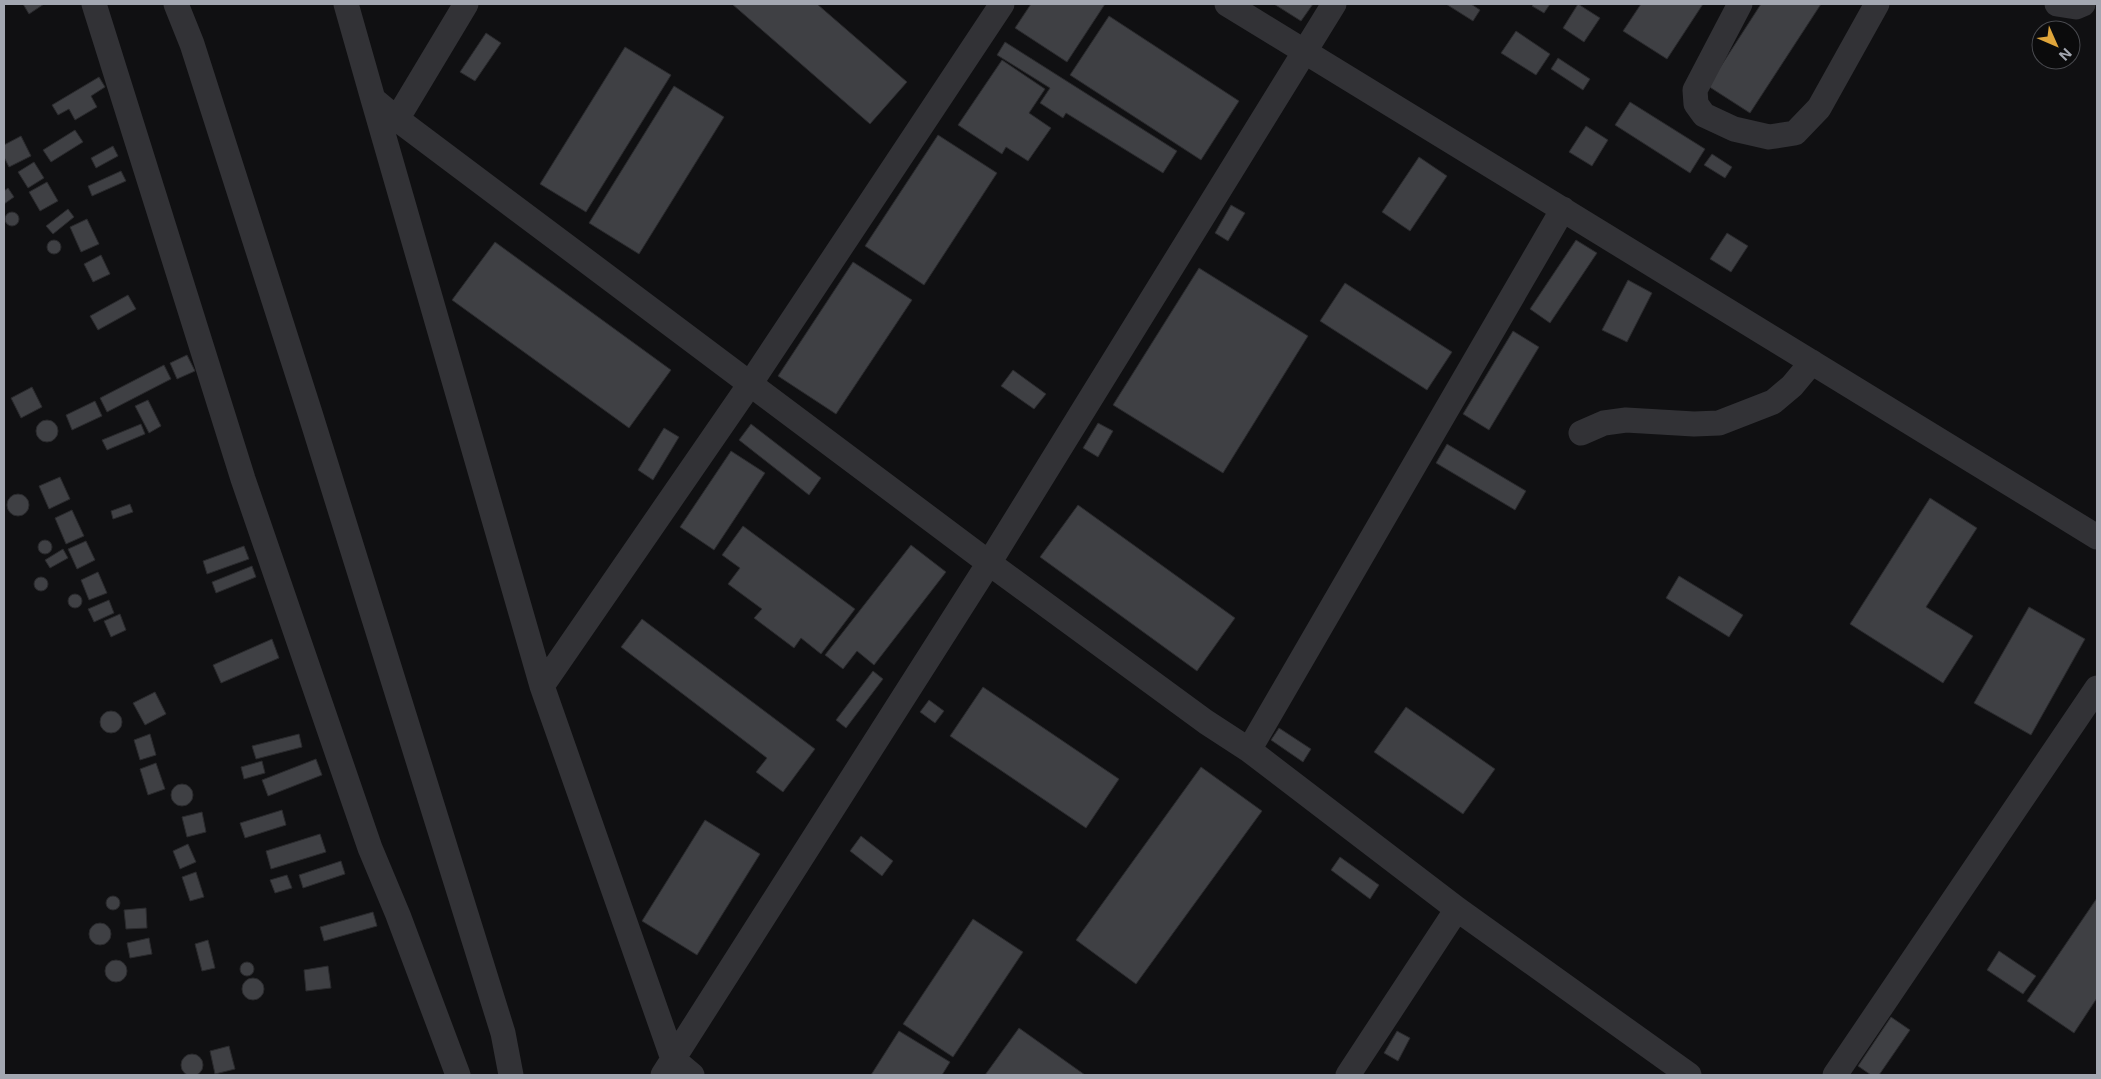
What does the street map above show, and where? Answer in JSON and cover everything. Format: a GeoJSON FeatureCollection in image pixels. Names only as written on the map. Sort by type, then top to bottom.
{"type":"FeatureCollection","features":[{"type":"Feature","properties":{"kind":"street"},"geometry":{"type":"LineString","coordinates":[[94,4],[243,479],[370,848],[398,915],[458,1075]]}},
{"type":"Feature","properties":{"kind":"street"},"geometry":{"type":"LineString","coordinates":[[176,4],[192,44],[313,422],[500,1023],[511,1075]]}},
{"type":"Feature","properties":{"kind":"street"},"geometry":{"type":"LineString","coordinates":[[346,4],[542,686],[668,1067]]}},
{"type":"Feature","properties":{"kind":"street"},"geometry":{"type":"LineString","coordinates":[[397,119],[466,4]]}},
{"type":"Feature","properties":{"kind":"street"},"geometry":{"type":"LineString","coordinates":[[542,686],[750,384],[1002,4]]}},
{"type":"Feature","properties":{"kind":"street"},"geometry":{"type":"LineString","coordinates":[[1227,4],[2097,537]]}},
{"type":"Feature","properties":{"kind":"street"},"geometry":{"type":"LineString","coordinates":[[668,1067],[989,563],[1303,51],[1334,4]]}},
{"type":"Feature","properties":{"kind":"street"},"geometry":{"type":"LineString","coordinates":[[1740,4],[1695,90],[1696,104],[1704,115],[1726,125],[1769,137],[1794,133],[1819,108],[1877,4]]}},
{"type":"Feature","properties":{"kind":"street"},"geometry":{"type":"LineString","coordinates":[[2057,4],[2076,7],[2083,4]]}},
{"type":"Feature","properties":{"kind":"street"},"geometry":{"type":"LineString","coordinates":[[373,99],[397,119],[989,563],[1206,722],[1249,750],[1457,909],[1689,1075]]}},
{"type":"Feature","properties":{"kind":"street"},"geometry":{"type":"LineString","coordinates":[[1249,750],[1563,209]]}},
{"type":"Feature","properties":{"kind":"street"},"geometry":{"type":"LineString","coordinates":[[1581,432],[1604,423],[1626,420],[1694,424],[1719,423],[1773,402],[1792,386],[1812,362]]}},
{"type":"Feature","properties":{"kind":"street"},"geometry":{"type":"LineString","coordinates":[[1835,1075],[2097,688]]}},
{"type":"Feature","properties":{"kind":"street"},"geometry":{"type":"LineString","coordinates":[[1348,1075],[1457,909]]}},
{"type":"Feature","properties":{"kind":"street"},"geometry":{"type":"LineString","coordinates":[[668,1067],[692,1075]]}},
{"type":"Feature","properties":{"kind":"building"},"geometry":{"type":"Polygon","coordinates":[[[23,4],[44,4],[29,14],[23,4]]]}},
{"type":"Feature","properties":{"kind":"building"},"geometry":{"type":"Polygon","coordinates":[[[732,4],[817,4],[907,82],[870,124],[732,4]]]}},
{"type":"Feature","properties":{"kind":"building"},"geometry":{"type":"Polygon","coordinates":[[[1031,4],[1105,4],[1067,62],[1015,28],[1031,4]]]}},
{"type":"Feature","properties":{"kind":"building"},"geometry":{"type":"Polygon","coordinates":[[[1274,4],[1313,4],[1301,21],[1274,4]]]}},
{"type":"Feature","properties":{"kind":"building"},"geometry":{"type":"Polygon","coordinates":[[[1446,4],[1471,4],[1480,10],[1473,21],[1446,4]]]}},
{"type":"Feature","properties":{"kind":"building"},"geometry":{"type":"Polygon","coordinates":[[[1534,4],[1550,4],[1544,13],[1532,6],[1534,4]]]}},
{"type":"Feature","properties":{"kind":"building"},"geometry":{"type":"Polygon","coordinates":[[[1578,4],[1600,18],[1584,42],[1563,28],[1578,4]]]}},
{"type":"Feature","properties":{"kind":"building"},"geometry":{"type":"Polygon","coordinates":[[[1641,4],[1703,4],[1667,59],[1623,31],[1641,4]]]}},
{"type":"Feature","properties":{"kind":"building"},"geometry":{"type":"Polygon","coordinates":[[[1761,4],[1821,4],[1750,113],[1708,86],[1761,4]]]}},
{"type":"Feature","properties":{"kind":"building"},"geometry":{"type":"Polygon","coordinates":[[[1109,16],[1239,101],[1201,160],[1070,75],[1109,16]]]}},
{"type":"Feature","properties":{"kind":"building"},"geometry":{"type":"Polygon","coordinates":[[[1516,31],[1550,54],[1536,75],[1501,53],[1516,31]]]}},
{"type":"Feature","properties":{"kind":"building"},"geometry":{"type":"Polygon","coordinates":[[[486,33],[501,43],[475,81],[460,72],[486,33]]]}},
{"type":"Feature","properties":{"kind":"building"},"geometry":{"type":"Polygon","coordinates":[[[1005,42],[1177,151],[1163,173],[1066,113],[1063,118],[1040,103],[1050,88],[997,55],[1005,42]]]}},
{"type":"Feature","properties":{"kind":"building"},"geometry":{"type":"Polygon","coordinates":[[[625,47],[671,75],[586,212],[540,184],[625,47]]]}},
{"type":"Feature","properties":{"kind":"building"},"geometry":{"type":"Polygon","coordinates":[[[1558,58],[1590,79],[1583,90],[1551,69],[1558,58]]]}},
{"type":"Feature","properties":{"kind":"building"},"geometry":{"type":"Polygon","coordinates":[[[1002,60],[1045,89],[1029,113],[1051,128],[1028,161],[1006,147],[1002,154],[958,125],[1002,60]]]}},
{"type":"Feature","properties":{"kind":"building"},"geometry":{"type":"Polygon","coordinates":[[[99,77],[105,87],[91,96],[97,107],[75,120],[69,109],[58,115],[52,105],[99,77]]]}},
{"type":"Feature","properties":{"kind":"building"},"geometry":{"type":"Polygon","coordinates":[[[674,86],[724,117],[639,254],[589,223],[674,86]]]}},
{"type":"Feature","properties":{"kind":"building"},"geometry":{"type":"Polygon","coordinates":[[[1630,102],[1705,149],[1690,173],[1615,125],[1630,102]]]}},
{"type":"Feature","properties":{"kind":"building"},"geometry":{"type":"Polygon","coordinates":[[[1586,126],[1608,140],[1592,166],[1569,152],[1586,126]]]}},
{"type":"Feature","properties":{"kind":"building"},"geometry":{"type":"Polygon","coordinates":[[[75,130],[83,142],[51,162],[43,150],[75,130]]]}},
{"type":"Feature","properties":{"kind":"building"},"geometry":{"type":"Polygon","coordinates":[[[938,135],[997,173],[924,285],[865,246],[938,135]]]}},
{"type":"Feature","properties":{"kind":"building"},"geometry":{"type":"Polygon","coordinates":[[[21,136],[31,156],[9,167],[4,157],[4,145],[21,136]]]}},
{"type":"Feature","properties":{"kind":"building"},"geometry":{"type":"Polygon","coordinates":[[[113,146],[118,156],[96,168],[91,158],[113,146]]]}},
{"type":"Feature","properties":{"kind":"building"},"geometry":{"type":"Polygon","coordinates":[[[1712,154],[1732,167],[1725,178],[1704,165],[1712,154]]]}},
{"type":"Feature","properties":{"kind":"building"},"geometry":{"type":"Polygon","coordinates":[[[1419,157],[1447,176],[1410,231],[1382,212],[1419,157]]]}},
{"type":"Feature","properties":{"kind":"building"},"geometry":{"type":"Polygon","coordinates":[[[34,162],[44,178],[28,188],[18,172],[34,162]]]}},
{"type":"Feature","properties":{"kind":"building"},"geometry":{"type":"Polygon","coordinates":[[[121,171],[126,181],[92,196],[88,186],[121,171]]]}},
{"type":"Feature","properties":{"kind":"building"},"geometry":{"type":"Polygon","coordinates":[[[47,182],[58,201],[40,211],[29,192],[47,182]]]}},
{"type":"Feature","properties":{"kind":"building"},"geometry":{"type":"Polygon","coordinates":[[[8,188],[14,197],[4,204],[4,191],[8,188]]]}},
{"type":"Feature","properties":{"kind":"building"},"geometry":{"type":"Polygon","coordinates":[[[1231,205],[1245,213],[1228,241],[1215,233],[1231,205]]]}},
{"type":"Feature","properties":{"kind":"building"},"geometry":{"type":"Polygon","coordinates":[[[68,209],[74,217],[53,234],[46,226],[68,209]]]}},
{"type":"Feature","properties":{"kind":"building"},"geometry":{"type":"Polygon","coordinates":[[[9,212],[15,212],[19,219],[15,226],[9,226],[5,222],[5,216],[9,212]]]}},
{"type":"Feature","properties":{"kind":"building"},"geometry":{"type":"Polygon","coordinates":[[[87,219],[99,244],[81,252],[70,227],[87,219]]]}},
{"type":"Feature","properties":{"kind":"building"},"geometry":{"type":"Polygon","coordinates":[[[1727,233],[1748,246],[1731,272],[1710,259],[1727,233]]]}},
{"type":"Feature","properties":{"kind":"building"},"geometry":{"type":"Polygon","coordinates":[[[51,240],[57,240],[61,247],[57,254],[51,254],[47,250],[47,244],[51,240]]]}},
{"type":"Feature","properties":{"kind":"building"},"geometry":{"type":"Polygon","coordinates":[[[1576,240],[1597,253],[1550,323],[1530,309],[1576,240]]]}},
{"type":"Feature","properties":{"kind":"building"},"geometry":{"type":"Polygon","coordinates":[[[495,242],[671,370],[629,428],[452,300],[495,242]]]}},
{"type":"Feature","properties":{"kind":"building"},"geometry":{"type":"Polygon","coordinates":[[[101,255],[110,274],[93,282],[84,264],[101,255]]]}},
{"type":"Feature","properties":{"kind":"building"},"geometry":{"type":"Polygon","coordinates":[[[853,262],[912,300],[836,414],[778,376],[853,262]]]}},
{"type":"Feature","properties":{"kind":"building"},"geometry":{"type":"Polygon","coordinates":[[[1199,268],[1308,336],[1223,473],[1113,405],[1199,268]]]}},
{"type":"Feature","properties":{"kind":"building"},"geometry":{"type":"Polygon","coordinates":[[[1628,280],[1652,293],[1627,342],[1602,330],[1628,280]]]}},
{"type":"Feature","properties":{"kind":"building"},"geometry":{"type":"Polygon","coordinates":[[[1345,283],[1452,352],[1427,390],[1320,321],[1345,283]]]}},
{"type":"Feature","properties":{"kind":"building"},"geometry":{"type":"Polygon","coordinates":[[[128,295],[136,309],[98,330],[90,316],[128,295]]]}},
{"type":"Feature","properties":{"kind":"building"},"geometry":{"type":"Polygon","coordinates":[[[1513,331],[1539,347],[1489,430],[1463,414],[1513,331]]]}},
{"type":"Feature","properties":{"kind":"building"},"geometry":{"type":"Polygon","coordinates":[[[187,355],[195,371],[177,379],[170,363],[187,355]]]}},
{"type":"Feature","properties":{"kind":"building"},"geometry":{"type":"Polygon","coordinates":[[[164,365],[171,379],[107,412],[100,398],[164,365]]]}},
{"type":"Feature","properties":{"kind":"building"},"geometry":{"type":"Polygon","coordinates":[[[1013,370],[1046,394],[1034,409],[1001,386],[1013,370]]]}},
{"type":"Feature","properties":{"kind":"building"},"geometry":{"type":"Polygon","coordinates":[[[32,387],[42,407],[21,418],[11,398],[32,387]]]}},
{"type":"Feature","properties":{"kind":"building"},"geometry":{"type":"Polygon","coordinates":[[[148,400],[161,426],[149,433],[135,406],[148,400]]]}},
{"type":"Feature","properties":{"kind":"building"},"geometry":{"type":"Polygon","coordinates":[[[95,401],[102,416],[72,430],[66,415],[95,401]]]}},
{"type":"Feature","properties":{"kind":"building"},"geometry":{"type":"Polygon","coordinates":[[[47,420],[55,423],[58,431],[55,439],[47,442],[39,439],[36,431],[39,423],[47,420]]]}},
{"type":"Feature","properties":{"kind":"building"},"geometry":{"type":"Polygon","coordinates":[[[1098,423],[1113,431],[1098,457],[1083,448],[1098,423]]]}},
{"type":"Feature","properties":{"kind":"building"},"geometry":{"type":"Polygon","coordinates":[[[141,424],[145,434],[107,450],[102,440],[141,424]]]}},
{"type":"Feature","properties":{"kind":"building"},"geometry":{"type":"Polygon","coordinates":[[[751,424],[821,478],[809,495],[739,440],[751,424]]]}},
{"type":"Feature","properties":{"kind":"building"},"geometry":{"type":"Polygon","coordinates":[[[664,428],[679,437],[653,480],[638,470],[664,428]]]}},
{"type":"Feature","properties":{"kind":"building"},"geometry":{"type":"Polygon","coordinates":[[[1447,444],[1526,491],[1515,510],[1436,463],[1447,444]]]}},
{"type":"Feature","properties":{"kind":"building"},"geometry":{"type":"Polygon","coordinates":[[[731,451],[765,473],[714,550],[680,527],[731,451]]]}},
{"type":"Feature","properties":{"kind":"building"},"geometry":{"type":"Polygon","coordinates":[[[60,477],[70,499],[49,509],[39,486],[60,477]]]}},
{"type":"Feature","properties":{"kind":"building"},"geometry":{"type":"Polygon","coordinates":[[[18,494],[26,497],[29,505],[26,513],[18,516],[10,513],[7,505],[10,497],[18,494]]]}},
{"type":"Feature","properties":{"kind":"building"},"geometry":{"type":"Polygon","coordinates":[[[1930,498],[1977,528],[1926,607],[1973,636],[1943,683],[1850,624],[1930,498]]]}},
{"type":"Feature","properties":{"kind":"building"},"geometry":{"type":"Polygon","coordinates":[[[130,504],[133,512],[113,519],[111,511],[130,504]]]}},
{"type":"Feature","properties":{"kind":"building"},"geometry":{"type":"Polygon","coordinates":[[[1078,505],[1235,618],[1197,671],[1040,557],[1078,505]]]}},
{"type":"Feature","properties":{"kind":"building"},"geometry":{"type":"Polygon","coordinates":[[[72,510],[84,536],[66,544],[55,518],[72,510]]]}},
{"type":"Feature","properties":{"kind":"building"},"geometry":{"type":"Polygon","coordinates":[[[743,526],[855,609],[821,654],[801,638],[794,648],[754,618],[762,609],[728,584],[740,568],[722,555],[743,526]]]}},
{"type":"Feature","properties":{"kind":"building"},"geometry":{"type":"Polygon","coordinates":[[[42,540],[48,540],[52,547],[48,554],[42,554],[38,550],[38,544],[42,540]]]}},
{"type":"Feature","properties":{"kind":"building"},"geometry":{"type":"Polygon","coordinates":[[[86,541],[95,560],[77,569],[68,549],[86,541]]]}},
{"type":"Feature","properties":{"kind":"building"},"geometry":{"type":"Polygon","coordinates":[[[911,545],[946,572],[874,665],[857,651],[843,669],[825,655],[911,545]]]}},
{"type":"Feature","properties":{"kind":"building"},"geometry":{"type":"Polygon","coordinates":[[[244,546],[249,559],[207,574],[203,561],[244,546]]]}},
{"type":"Feature","properties":{"kind":"building"},"geometry":{"type":"Polygon","coordinates":[[[63,549],[68,558],[50,568],[45,560],[63,549]]]}},
{"type":"Feature","properties":{"kind":"building"},"geometry":{"type":"Polygon","coordinates":[[[252,566],[256,577],[216,593],[212,582],[252,566]]]}},
{"type":"Feature","properties":{"kind":"building"},"geometry":{"type":"Polygon","coordinates":[[[98,572],[107,593],[89,600],[81,580],[98,572]]]}},
{"type":"Feature","properties":{"kind":"building"},"geometry":{"type":"Polygon","coordinates":[[[1679,576],[1743,615],[1729,637],[1666,598],[1679,576]]]}},
{"type":"Feature","properties":{"kind":"building"},"geometry":{"type":"Polygon","coordinates":[[[38,577],[44,577],[48,584],[44,591],[38,591],[34,587],[34,581],[38,577]]]}},
{"type":"Feature","properties":{"kind":"building"},"geometry":{"type":"Polygon","coordinates":[[[72,594],[78,594],[82,601],[78,608],[72,608],[68,604],[68,598],[72,594]]]}},
{"type":"Feature","properties":{"kind":"building"},"geometry":{"type":"Polygon","coordinates":[[[109,600],[114,613],[94,622],[88,609],[109,600]]]}},
{"type":"Feature","properties":{"kind":"building"},"geometry":{"type":"Polygon","coordinates":[[[2029,607],[2085,639],[2031,735],[1974,703],[2029,607]]]}},
{"type":"Feature","properties":{"kind":"building"},"geometry":{"type":"Polygon","coordinates":[[[120,614],[126,630],[111,637],[104,621],[120,614]]]}},
{"type":"Feature","properties":{"kind":"building"},"geometry":{"type":"Polygon","coordinates":[[[642,619],[815,749],[783,792],[756,772],[767,758],[621,647],[642,619]]]}},
{"type":"Feature","properties":{"kind":"building"},"geometry":{"type":"Polygon","coordinates":[[[272,639],[279,658],[221,683],[213,665],[272,639]]]}},
{"type":"Feature","properties":{"kind":"building"},"geometry":{"type":"Polygon","coordinates":[[[873,671],[883,679],[846,728],[836,720],[873,671]]]}},
{"type":"Feature","properties":{"kind":"building"},"geometry":{"type":"Polygon","coordinates":[[[983,687],[1119,779],[1086,828],[950,736],[983,687]]]}},
{"type":"Feature","properties":{"kind":"building"},"geometry":{"type":"Polygon","coordinates":[[[155,692],[166,714],[145,725],[133,703],[155,692]]]}},
{"type":"Feature","properties":{"kind":"building"},"geometry":{"type":"Polygon","coordinates":[[[929,700],[944,711],[935,723],[920,712],[929,700]]]}},
{"type":"Feature","properties":{"kind":"building"},"geometry":{"type":"Polygon","coordinates":[[[1406,707],[1495,769],[1463,814],[1374,752],[1406,707]]]}},
{"type":"Feature","properties":{"kind":"building"},"geometry":{"type":"Polygon","coordinates":[[[111,711],[119,714],[122,722],[119,730],[111,733],[103,730],[100,722],[103,714],[111,711]]]}},
{"type":"Feature","properties":{"kind":"building"},"geometry":{"type":"Polygon","coordinates":[[[1279,728],[1311,749],[1303,762],[1271,740],[1279,728]]]}},
{"type":"Feature","properties":{"kind":"building"},"geometry":{"type":"Polygon","coordinates":[[[150,734],[156,755],[140,760],[134,740],[150,734]]]}},
{"type":"Feature","properties":{"kind":"building"},"geometry":{"type":"Polygon","coordinates":[[[299,734],[302,747],[256,759],[252,746],[299,734]]]}},
{"type":"Feature","properties":{"kind":"building"},"geometry":{"type":"Polygon","coordinates":[[[316,759],[322,775],[268,796],[262,780],[316,759]]]}},
{"type":"Feature","properties":{"kind":"building"},"geometry":{"type":"Polygon","coordinates":[[[262,761],[265,773],[244,779],[241,767],[262,761]]]}},
{"type":"Feature","properties":{"kind":"building"},"geometry":{"type":"Polygon","coordinates":[[[156,763],[165,789],[148,795],[140,769],[156,763]]]}},
{"type":"Feature","properties":{"kind":"building"},"geometry":{"type":"Polygon","coordinates":[[[1201,767],[1262,811],[1136,984],[1076,940],[1201,767]]]}},
{"type":"Feature","properties":{"kind":"building"},"geometry":{"type":"Polygon","coordinates":[[[182,784],[190,787],[193,795],[190,803],[182,806],[174,803],[171,795],[174,787],[182,784]]]}},
{"type":"Feature","properties":{"kind":"building"},"geometry":{"type":"Polygon","coordinates":[[[282,810],[286,825],[245,838],[240,823],[282,810]]]}},
{"type":"Feature","properties":{"kind":"building"},"geometry":{"type":"Polygon","coordinates":[[[202,812],[206,832],[187,837],[182,817],[202,812]]]}},
{"type":"Feature","properties":{"kind":"building"},"geometry":{"type":"Polygon","coordinates":[[[705,820],[760,854],[697,955],[642,921],[705,820]]]}},
{"type":"Feature","properties":{"kind":"building"},"geometry":{"type":"Polygon","coordinates":[[[320,834],[326,852],[271,869],[266,851],[320,834]]]}},
{"type":"Feature","properties":{"kind":"building"},"geometry":{"type":"Polygon","coordinates":[[[861,836],[893,861],[882,876],[850,851],[861,836]]]}},
{"type":"Feature","properties":{"kind":"building"},"geometry":{"type":"Polygon","coordinates":[[[188,844],[196,862],[180,869],[173,851],[188,844]]]}},
{"type":"Feature","properties":{"kind":"building"},"geometry":{"type":"Polygon","coordinates":[[[1340,857],[1379,885],[1370,899],[1331,870],[1340,857]]]}},
{"type":"Feature","properties":{"kind":"building"},"geometry":{"type":"Polygon","coordinates":[[[341,861],[345,874],[303,888],[299,875],[341,861]]]}},
{"type":"Feature","properties":{"kind":"building"},"geometry":{"type":"Polygon","coordinates":[[[196,872],[204,897],[190,901],[182,877],[196,872]]]}},
{"type":"Feature","properties":{"kind":"building"},"geometry":{"type":"Polygon","coordinates":[[[287,875],[292,888],[275,893],[270,880],[287,875]]]}},
{"type":"Feature","properties":{"kind":"building"},"geometry":{"type":"Polygon","coordinates":[[[110,896],[116,896],[120,903],[116,910],[110,910],[106,906],[106,900],[110,896]]]}},
{"type":"Feature","properties":{"kind":"building"},"geometry":{"type":"Polygon","coordinates":[[[2097,898],[2097,998],[2074,1033],[2027,1001],[2097,898]]]}},
{"type":"Feature","properties":{"kind":"building"},"geometry":{"type":"Polygon","coordinates":[[[146,908],[147,928],[126,929],[124,910],[146,908]]]}},
{"type":"Feature","properties":{"kind":"building"},"geometry":{"type":"Polygon","coordinates":[[[373,912],[377,926],[324,941],[320,927],[373,912]]]}},
{"type":"Feature","properties":{"kind":"building"},"geometry":{"type":"Polygon","coordinates":[[[973,919],[1023,952],[953,1057],[903,1024],[973,919]]]}},
{"type":"Feature","properties":{"kind":"building"},"geometry":{"type":"Polygon","coordinates":[[[100,923],[108,926],[111,934],[108,942],[100,945],[92,942],[89,934],[92,926],[100,923]]]}},
{"type":"Feature","properties":{"kind":"building"},"geometry":{"type":"Polygon","coordinates":[[[149,938],[152,954],[130,958],[127,943],[149,938]]]}},
{"type":"Feature","properties":{"kind":"building"},"geometry":{"type":"Polygon","coordinates":[[[208,940],[215,968],[202,971],[195,944],[208,940]]]}},
{"type":"Feature","properties":{"kind":"building"},"geometry":{"type":"Polygon","coordinates":[[[1999,951],[2036,976],[2023,994],[1987,970],[1999,951]]]}},
{"type":"Feature","properties":{"kind":"building"},"geometry":{"type":"Polygon","coordinates":[[[116,960],[124,963],[127,971],[124,979],[116,982],[108,979],[105,971],[108,963],[116,960]]]}},
{"type":"Feature","properties":{"kind":"building"},"geometry":{"type":"Polygon","coordinates":[[[244,962],[250,962],[254,969],[250,976],[244,976],[240,972],[240,966],[244,962]]]}},
{"type":"Feature","properties":{"kind":"building"},"geometry":{"type":"Polygon","coordinates":[[[328,966],[331,988],[306,991],[304,970],[328,966]]]}},
{"type":"Feature","properties":{"kind":"building"},"geometry":{"type":"Polygon","coordinates":[[[253,978],[261,981],[264,989],[261,997],[253,1000],[245,997],[242,989],[245,981],[253,978]]]}},
{"type":"Feature","properties":{"kind":"building"},"geometry":{"type":"Polygon","coordinates":[[[1891,1017],[1910,1030],[1879,1075],[1871,1075],[1858,1066],[1891,1017]]]}},
{"type":"Feature","properties":{"kind":"building"},"geometry":{"type":"Polygon","coordinates":[[[1019,1028],[1085,1075],[985,1075],[1019,1028]]]}},
{"type":"Feature","properties":{"kind":"building"},"geometry":{"type":"Polygon","coordinates":[[[899,1031],[950,1062],[942,1075],[871,1075],[899,1031]]]}},
{"type":"Feature","properties":{"kind":"building"},"geometry":{"type":"Polygon","coordinates":[[[1397,1031],[1410,1038],[1398,1061],[1384,1053],[1397,1031]]]}},
{"type":"Feature","properties":{"kind":"building"},"geometry":{"type":"Polygon","coordinates":[[[229,1046],[235,1069],[215,1074],[210,1051],[229,1046]]]}},
{"type":"Feature","properties":{"kind":"building"},"geometry":{"type":"Polygon","coordinates":[[[192,1054],[200,1057],[203,1065],[200,1073],[192,1076],[184,1073],[181,1065],[184,1057],[192,1054]]]}}]}
